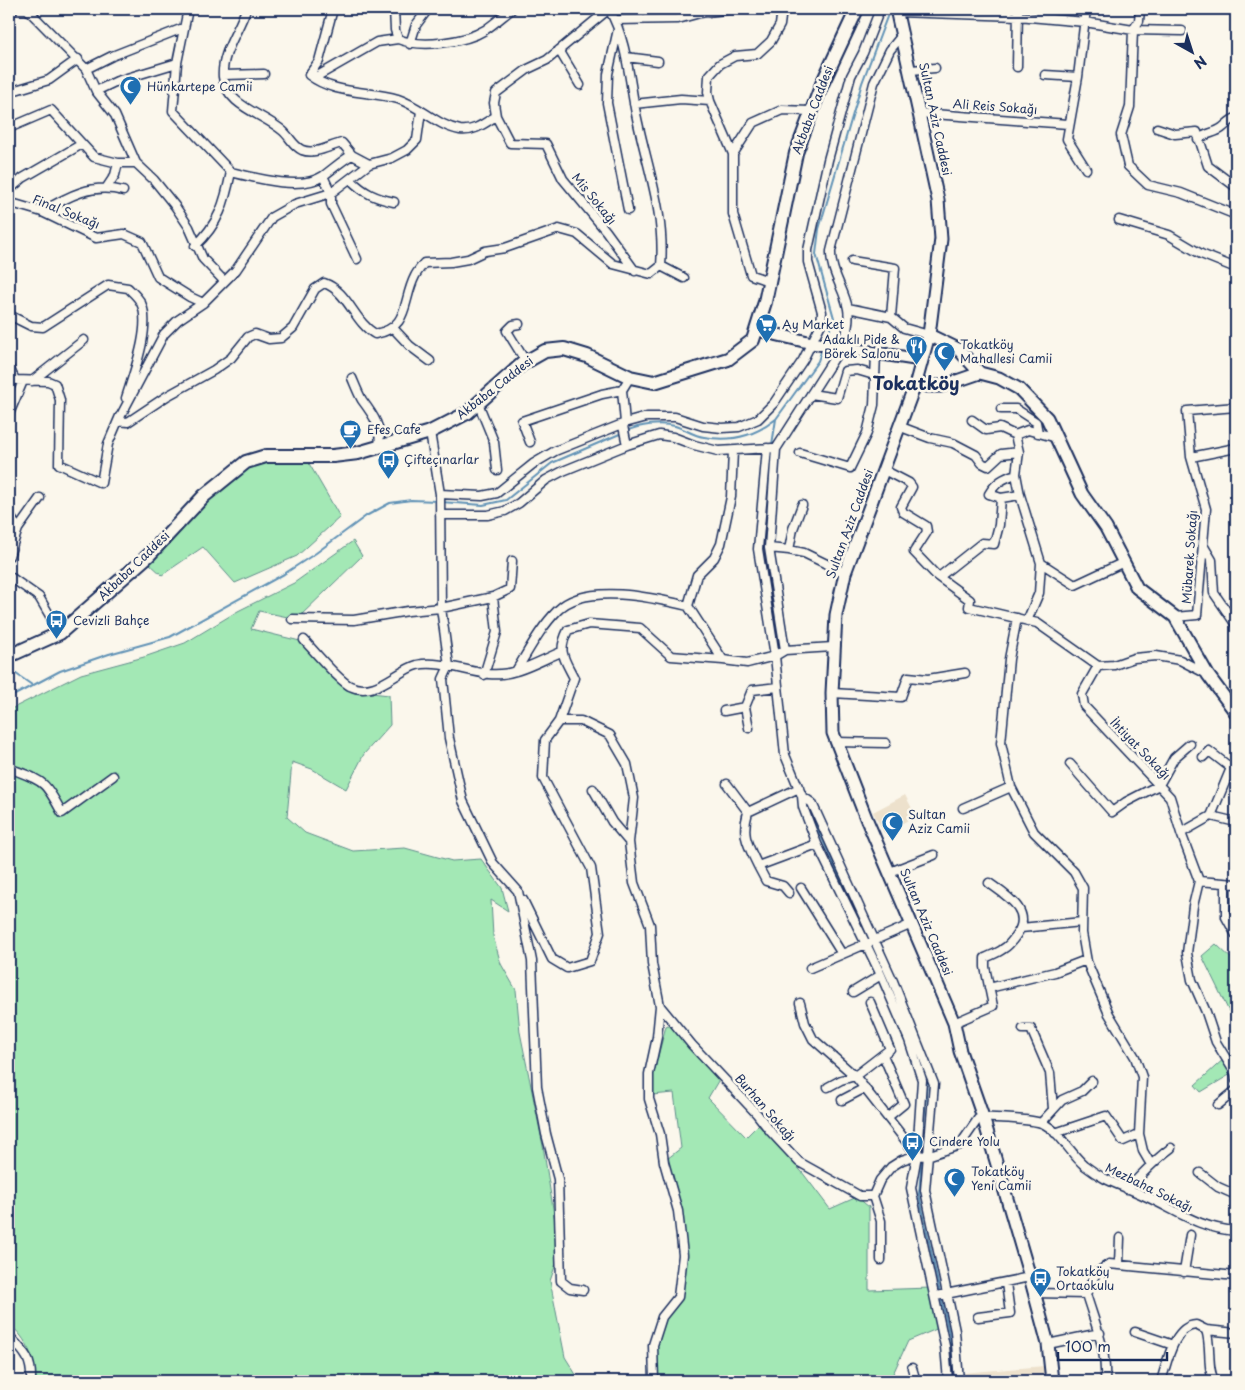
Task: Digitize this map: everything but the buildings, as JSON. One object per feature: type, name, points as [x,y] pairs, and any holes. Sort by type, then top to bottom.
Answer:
[{"type":"main road","name":"Akbaba Caddesi","points":[[11,652],[60,633],[149,555],[204,496],[233,470],[246,462],[266,456],[333,456],[379,448],[430,432],[457,419],[478,404],[526,362],[545,351],[564,349],[588,356],[630,377],[654,382],[710,366],[728,358],[752,340],[758,330],[796,153],[810,112],[857,9]]},
{"type":"street","points":[[18,9],[32,10],[86,69],[96,91],[115,115],[136,163],[154,180],[175,206],[189,227],[195,246],[203,259],[224,281]]},
{"type":"street","points":[[188,9],[177,63],[173,111],[231,172],[263,180],[300,182],[323,176],[336,164],[352,155]]},
{"type":"street","points":[[246,9],[241,25],[227,52],[223,75],[226,88],[238,101],[285,132],[301,149],[312,152],[342,143],[352,155],[369,164]]},
{"type":"street","points":[[312,77],[319,61],[333,9]]},
{"type":"street","points":[[394,9],[394,30],[398,39]]},
{"type":"street","points":[[410,44],[416,25],[428,9]]},
{"type":"street","points":[[312,77],[377,42],[398,39],[410,44],[426,45],[467,37],[483,31],[512,9]]},
{"type":"street","points":[[118,421],[128,422],[166,396],[214,370],[231,358],[248,337],[255,334],[269,339],[281,338],[293,328],[315,289],[324,283],[331,285],[345,299],[367,329],[375,334],[393,328],[404,313],[414,277],[424,263],[468,259],[485,251],[505,248],[559,229],[577,234],[612,264],[651,274],[661,266],[662,226],[634,104],[626,57],[617,23],[609,9],[547,60],[528,69],[496,93],[494,103],[496,116],[477,128],[462,130],[443,125],[398,100],[327,86],[312,77]]},
{"type":"street","points":[[617,23],[678,19],[700,11],[732,9]]},
{"type":"street","points":[[769,282],[751,275],[733,214],[733,154],[710,101],[708,92],[709,76],[720,64],[734,56],[757,54],[771,42],[780,25],[782,9]]},
{"type":"street","points":[[440,496],[482,496],[497,492],[547,455],[624,425],[658,416],[675,417],[703,426],[739,427],[751,423],[764,414],[774,403],[814,344],[822,324],[822,312],[808,262],[808,250],[828,160],[851,76],[863,53],[880,9]]},
{"type":"street","points":[[1086,9],[1078,77],[1068,124],[1068,144],[1086,169]]},
{"type":"street","points":[[1140,9],[1139,21],[1133,30],[1130,106],[1121,135],[1128,166],[1134,175],[1148,185],[1181,193],[1236,216]]},
{"type":"street","points":[[896,10],[1018,13],[1133,30],[1182,31]]},
{"type":"street","name":"Sultan Aziz Caddesi","points":[[896,10],[911,70],[939,206],[940,239],[929,336],[916,382],[901,427],[845,573],[836,615],[833,647],[833,734],[954,1023],[960,1051],[983,1117],[1030,1277],[1048,1344],[1052,1381]]},
{"type":"street","points":[[1017,67],[1018,13]]},
{"type":"street","points":[[617,23],[608,74],[606,103],[628,210]]},
{"type":"street","points":[[86,69],[112,56],[184,28]]},
{"type":"street","points":[[785,650],[769,548],[776,448],[811,394],[838,347],[849,323],[848,308],[831,256],[834,236],[874,83],[890,50],[903,34]]},
{"type":"street","points":[[559,50],[580,85]]},
{"type":"street","points":[[626,57],[658,61]]},
{"type":"street","points":[[9,92],[49,80],[78,59]]},
{"type":"street","points":[[96,91],[117,81],[177,63]]},
{"type":"street","points":[[911,70],[936,68]]},
{"type":"street","points":[[223,75],[264,74]]},
{"type":"street","points":[[1045,76],[1078,77]]},
{"type":"street","points":[[634,104],[681,99],[710,101]]},
{"type":"street","points":[[9,128],[51,110],[94,158],[118,163],[136,163]]},
{"type":"street","points":[[733,154],[754,124],[782,110],[810,112]]},
{"type":"street","points":[[9,367],[15,380],[48,381],[56,384],[60,400],[59,464],[101,483],[108,444],[118,421],[164,334],[178,320],[203,303],[236,270],[272,218],[294,204],[331,193],[351,180],[369,164],[392,158],[407,150],[417,140],[421,112]]},
{"type":"street","name":"Ali Reis Sokağı","points":[[920,113],[1068,124]]},
{"type":"street","name":"Mis Sokağı","points":[[496,116],[510,143],[546,144],[563,179],[635,271]]},
{"type":"street","points":[[1198,139],[1207,132],[1220,130],[1230,120],[1236,118]]},
{"type":"street","points":[[1157,128],[1175,134],[1197,132],[1208,166],[1236,187]]},
{"type":"street","points":[[9,190],[23,178],[82,144]]},
{"type":"street","points":[[107,187],[116,174],[118,163]]},
{"type":"street","points":[[195,246],[209,233],[225,202],[231,172]]},
{"type":"street","points":[[323,176],[331,193],[331,204],[357,259]]},
{"type":"street","points":[[351,180],[361,190],[374,198],[394,202]]},
{"type":"street","points":[[42,212],[65,198],[87,190],[107,187],[123,191]]},
{"type":"street","name":"Final Sokağı","points":[[9,206],[14,204],[42,212],[96,238],[107,238],[124,234],[142,242],[151,257],[158,276],[190,297],[203,303]]},
{"type":"street","points":[[1119,220],[1169,234],[1201,254],[1236,268]]},
{"type":"street","points":[[852,261],[895,268],[891,317]]},
{"type":"street","points":[[661,266],[684,278]]},
{"type":"street","points":[[9,315],[31,326],[43,327],[108,285],[128,288],[142,306],[143,330],[139,358],[118,421]]},
{"type":"street","points":[[848,308],[891,317],[904,328],[929,336],[958,349],[980,373],[998,378],[1019,389],[1047,418],[1058,438],[1082,494],[1106,528],[1122,563],[1137,588],[1175,616],[1208,675],[1236,713]]},
{"type":"street","points":[[519,324],[513,324],[507,331],[526,362]]},
{"type":"street","points":[[393,328],[410,346],[430,361]]},
{"type":"street","points":[[758,330],[814,344],[921,360]]},
{"type":"street","points":[[32,381],[84,340]]},
{"type":"street","points":[[800,453],[850,468],[867,433],[874,405],[876,353]]},
{"type":"street","points":[[811,394],[837,398],[845,371],[857,370],[874,375]]},
{"type":"street","points":[[916,382],[926,386],[942,386],[980,373]]},
{"type":"street","points":[[627,443],[622,390],[630,377]]},
{"type":"street","points":[[352,378],[361,399],[378,424],[381,434],[379,448]]},
{"type":"street","points":[[9,414],[23,381]]},
{"type":"street","points":[[530,442],[522,421],[602,394],[622,390]]},
{"type":"street","points":[[478,404],[494,442],[497,470]]},
{"type":"street","name":"Mübarek Sokağı","points":[[1175,616],[1196,615],[1206,509],[1191,457],[1187,411],[1236,407]]},
{"type":"street","points":[[1001,409],[1016,409],[1036,422],[1038,433]]},
{"type":"street","points":[[972,420],[986,430],[1000,428],[1015,435],[1028,430],[1058,438]]},
{"type":"street","points":[[901,427],[930,438],[953,443],[976,456],[988,466],[1002,454],[1019,452]]},
{"type":"street","points":[[430,432],[440,496],[441,608],[449,666],[443,679],[449,738],[463,801],[494,862],[518,891],[552,958],[567,968],[590,961],[600,933],[591,868],[543,778],[545,740],[559,721],[574,678],[561,652],[562,642],[568,630],[589,624],[640,628],[671,656],[747,663],[775,656],[785,650],[833,647]]},
{"type":"street","points":[[440,515],[488,515],[505,511],[519,503],[554,475],[627,443],[659,435],[673,437],[718,451],[776,448]]},
{"type":"street","points":[[1015,435],[1019,452],[1016,474],[1020,495],[1041,563],[1039,593],[1027,621]]},
{"type":"street","points":[[768,448],[758,550],[775,656],[785,755],[802,796],[817,844],[881,975],[908,1040],[922,1080],[917,1155],[911,1188],[946,1346],[948,1381]]},
{"type":"street","points":[[1191,457],[1236,448]]},
{"type":"street","points":[[688,606],[697,575],[714,558],[721,544],[731,497],[733,451]]},
{"type":"street","points":[[884,470],[912,486],[901,506],[903,512],[926,526],[927,532],[914,552],[939,577],[966,596],[970,600],[969,606],[1037,622],[1098,666],[1114,665],[1134,658],[1156,656],[1180,660],[1208,675]]},
{"type":"street","points":[[1016,474],[1006,477],[994,485],[989,494],[1001,498],[1020,495]]},
{"type":"street","points":[[9,556],[18,529],[40,498]]},
{"type":"street","points":[[939,577],[982,543],[994,544],[999,525],[1001,498]]},
{"type":"street","points":[[789,550],[793,529],[802,505]]},
{"type":"street","points":[[9,514],[18,529]]},
{"type":"street","points":[[1203,545],[1212,560],[1214,593],[1236,625]]},
{"type":"street","points":[[769,548],[804,553],[845,573]]},
{"type":"street","points":[[292,619],[354,620],[408,611],[441,608],[492,597],[510,589],[512,561]]},
{"type":"street","points":[[1041,563],[1075,585],[1122,563]]},
{"type":"street","points":[[9,576],[39,597],[60,633]]},
{"type":"street","points":[[516,671],[540,632],[558,609],[576,598],[626,594],[648,596],[688,606],[723,660]]},
{"type":"street","points":[[484,674],[497,632],[492,597]]},
{"type":"street","points":[[1016,618],[1008,659],[1001,743],[1010,787],[1034,832],[1074,872],[1083,888],[1082,922],[1086,960],[1109,1014],[1135,1056],[1142,1077],[1139,1134],[1143,1151],[1150,1163]]},
{"type":"street","points":[[304,640],[350,686],[364,689],[383,683],[418,665],[449,666],[484,674],[503,674],[516,671],[561,652]]},
{"type":"street","name":"İhtiyat Sokağı","points":[[1098,666],[1082,694],[1084,706],[1170,797],[1199,881]]},
{"type":"street","points":[[832,693],[901,697],[908,677],[928,679],[965,674]]},
{"type":"street","points":[[749,728],[745,707],[752,690],[778,687]]},
{"type":"street","points":[[724,712],[745,707]]},
{"type":"street","points":[[559,721],[581,721],[610,735],[628,764],[634,798],[629,842],[634,883],[650,925],[652,964],[660,1006],[657,1038],[649,1074],[648,1099],[660,1134],[664,1162],[678,1211],[683,1255],[678,1297],[662,1317],[654,1344],[654,1381]]},
{"type":"street","points":[[836,742],[886,743]]},
{"type":"street","points":[[1070,764],[1112,812],[1126,802],[1159,785],[1174,758],[1190,744]]},
{"type":"street","points":[[1181,833],[1211,816],[1231,768],[1209,751],[1203,757]]},
{"type":"street","points":[[9,768],[42,781],[51,791],[62,813],[114,776]]},
{"type":"street","points":[[727,784],[748,812]]},
{"type":"street","points":[[963,808],[1010,787]]},
{"type":"street","points":[[789,893],[783,886],[766,881],[745,838],[744,827],[748,812],[799,788]]},
{"type":"street","points":[[594,789],[612,822],[629,842]]},
{"type":"street","points":[[802,796],[812,803],[893,981],[934,1084],[927,1156],[926,1190],[955,1330],[959,1381]]},
{"type":"street","points":[[1211,816],[1236,822]]},
{"type":"street","points":[[758,866],[817,844]]},
{"type":"street","points":[[890,872],[934,855]]},
{"type":"street","points":[[1236,884],[1199,881],[1193,906],[1187,953],[1192,980],[1206,1012],[1216,1042],[1236,1080]]},
{"type":"street","points":[[954,1023],[993,1006],[986,958],[1003,949],[1021,928],[1021,911],[1008,896],[990,883]]},
{"type":"street","points":[[1226,884],[1226,917],[1236,935]]},
{"type":"street","points":[[801,888],[842,954]]},
{"type":"street","points":[[518,891],[532,961],[538,1087],[546,1134],[558,1179],[561,1281],[570,1288],[583,1290]]},
{"type":"street","points":[[1021,928],[1082,922]]},
{"type":"street","points":[[810,968],[912,924]]},
{"type":"street","points":[[989,988],[1056,972],[1086,960]]},
{"type":"street","points":[[853,992],[881,975]]},
{"type":"street","points":[[800,1002],[805,1023],[813,1040],[855,1076],[917,1155]]},
{"type":"street","points":[[828,1087],[841,1080],[855,1076],[890,1050],[870,1002]]},
{"type":"street","name":"Burhan Sokağı","points":[[660,1006],[692,1045],[799,1162],[860,1196],[873,1196]]},
{"type":"street","points":[[1023,1030],[1031,1028],[1050,1072],[1052,1109]]},
{"type":"street","points":[[883,1054],[904,1104],[888,1118]]},
{"type":"street","points":[[1041,1123],[1062,1100],[1082,1091],[1092,1081]]},
{"type":"street","points":[[842,1100],[865,1088]]},
{"type":"street","points":[[1218,1105],[1236,1090]]},
{"type":"street","points":[[1055,1133],[1106,1116],[1123,1141],[1139,1134]]},
{"type":"street","points":[[881,1260],[881,1221],[873,1196],[880,1180],[891,1167],[917,1155],[927,1156],[960,1145],[978,1118],[983,1117]]},
{"type":"street","name":"Mezbaha Sokağı","points":[[983,1117],[1041,1123],[1055,1133],[1081,1162],[1101,1178],[1126,1190],[1143,1195],[1188,1220],[1215,1229],[1236,1231]]},
{"type":"street","points":[[1126,1190],[1141,1177],[1150,1163],[1171,1148]]},
{"type":"street","points":[[1200,1173],[1218,1188],[1236,1195]]},
{"type":"street","points":[[1184,1272],[1190,1235]]},
{"type":"street","points":[[1119,1264],[1120,1238]]},
{"type":"street","points":[[1105,1381],[1105,1359],[1100,1333],[1086,1294],[1096,1274],[1110,1264],[1119,1264],[1236,1276]]},
{"type":"street","points":[[936,1296],[1030,1277]]},
{"type":"street","points":[[978,1317],[1010,1313],[1006,1283]]},
{"type":"street","points":[[1034,1293],[1086,1294]]},
{"type":"street","points":[[1161,1381],[1173,1345],[1185,1328],[1196,1324],[1206,1330],[1236,1333]]},
{"type":"street","points":[[1206,1330],[1211,1347],[1210,1374],[1215,1381]]},
{"type":"street","points":[[1136,1332],[1173,1345]]},
{"type":"street","points":[[1048,1344],[1100,1333]]},
{"type":"street","points":[[9,1336],[28,1357],[31,1368],[31,1381]]},
{"type":"street","points":[[912,1368],[916,1381]]},
{"type":"shaded area","points":[[905,795],[916,816],[884,833],[873,812]]},
{"type":"shaded area","points":[[1044,1366],[1046,1381],[962,1381],[962,1373]]},
{"type":"green space","points":[[263,460],[307,460],[340,517],[297,556],[235,583],[203,547],[162,575],[150,564],[195,512],[239,470]]},
{"type":"green space","points":[[353,541],[362,556],[297,619],[259,611],[251,629],[300,641],[346,690],[389,695],[390,725],[364,754],[346,789],[312,769],[292,762],[287,817],[305,833],[353,851],[405,848],[452,861],[481,859],[502,888],[508,911],[491,900],[493,936],[501,964],[516,990],[520,1032],[543,1146],[560,1252],[550,1281],[565,1357],[580,1381],[35,1381],[29,1350],[21,1336],[9,1324],[9,710],[81,674],[144,657],[185,643],[238,611],[294,583]]},
{"type":"green space","points":[[1216,944],[1236,963],[1236,1026],[1202,956]]},
{"type":"green space","points":[[673,1023],[721,1076],[708,1098],[746,1137],[758,1125],[802,1172],[830,1209],[857,1197],[869,1207],[869,1290],[931,1288],[939,1328],[908,1341],[892,1376],[893,1381],[656,1381],[653,1338],[682,1278],[680,1224],[667,1159],[681,1148],[674,1093],[652,1095],[652,1079],[666,1026]]},
{"type":"green space","points":[[1236,1048],[1236,1071],[1201,1092],[1195,1085]]},
{"type":"waterway","points":[[826,340],[834,318],[816,254],[819,229],[862,83],[890,9]]},
{"type":"waterway","points":[[772,445],[776,419],[818,361],[822,349]]},
{"type":"waterway","points":[[626,431],[637,427],[663,424],[675,426],[700,436],[723,439],[742,436],[760,430],[776,419]]},
{"type":"waterway","points":[[441,502],[483,505],[506,500],[552,463],[622,433]]},
{"type":"waterway","points":[[769,469],[772,449]]},
{"type":"waterway","points":[[9,698],[60,671],[109,654],[170,637],[284,574],[366,516],[390,503],[411,500],[437,501]]},
{"type":"waterway","points":[[9,669],[32,685]]},
{"type":"waterway","points":[[806,803],[868,940]]},
{"type":"waterway","points":[[922,1153],[927,1082],[924,1073]]},
{"type":"waterway","points":[[922,1157],[919,1194],[940,1293]]},
{"type":"waterway","points":[[941,1297],[950,1338],[954,1381]]},
{"type":"place","name":"Hünkartepe Camii","points":[[131,106]]},
{"type":"place","name":"Ay Market","points":[[766,344]]},
{"type":"place","name":"Adaklı Pide & Börek Salonu","points":[[916,366]]},
{"type":"place","name":"Tokatköy Mahallesi Camii","points":[[944,371]]},
{"type":"place","name":"Efes Cafe","points":[[351,449]]},
{"type":"place","name":"Çifteçınarlar","points":[[388,479]]},
{"type":"place","name":"Cevizli Bahçe","points":[[57,640]]},
{"type":"place","name":"Sultan Aziz Camii","points":[[892,841]]},
{"type":"place","name":"Cindere Yolu","points":[[913,1161]]},
{"type":"place","name":"Tokatköy Yeni Camii","points":[[955,1198]]},
{"type":"place","name":"Tokatköy Ortaokulu","points":[[1040,1298]]},
{"type":"district","name":"Tokatköy","points":[[916,384]]}]
